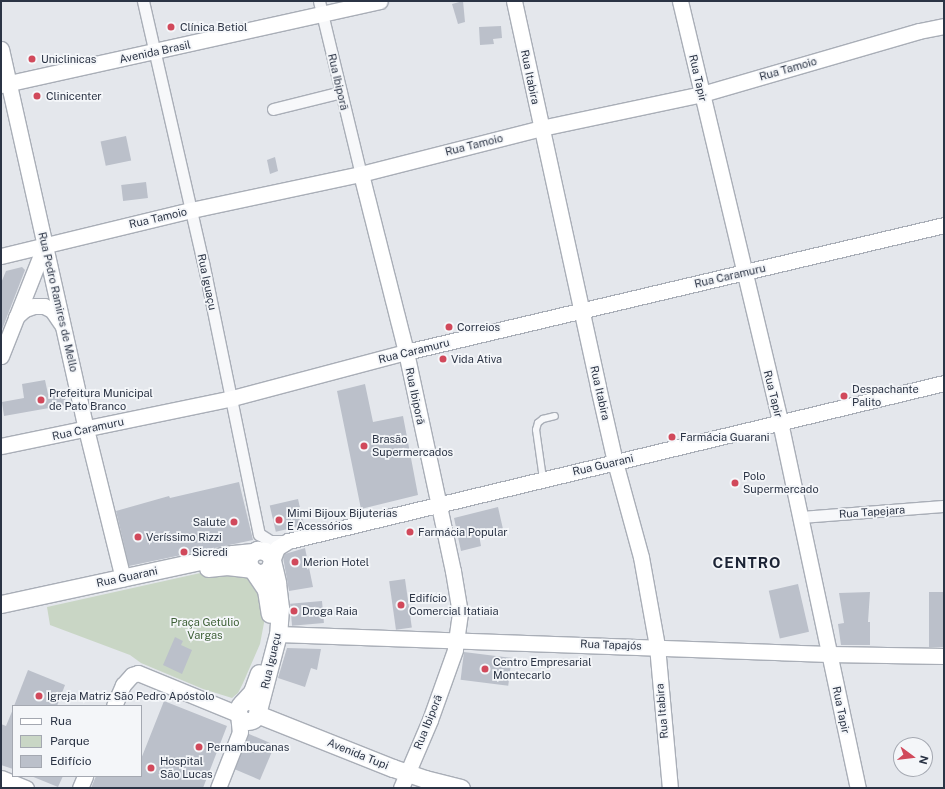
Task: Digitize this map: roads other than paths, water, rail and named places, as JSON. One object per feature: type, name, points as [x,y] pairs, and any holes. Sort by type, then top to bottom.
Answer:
[{"type":"main road","points":[[261,550],[265,551],[271,556],[272,560],[270,568],[266,572],[258,574],[253,571],[248,562],[253,552],[261,550]]},
{"type":"main road","name":"Rua Guarani","points":[[1,604],[233,554],[253,552]]},
{"type":"main road","name":"Rua Iguaçu","points":[[247,713],[278,634],[280,608],[278,584],[272,560]]},
{"type":"main road","name":"Rua Guarani","points":[[1,612],[210,568],[232,566],[253,571]]},
{"type":"main road","name":"Rua Iguaçu","points":[[247,713],[249,696],[255,686],[266,648],[271,623],[266,590],[253,571]]},
{"type":"main road","name":"Avenida Tupi","points":[[247,713],[407,783],[461,788]]},
{"type":"street","name":"Rua Iguaçu","points":[[143,1],[232,398],[259,534]]},
{"type":"street","name":"Avenida Brasil","points":[[5,84],[155,52],[321,7],[380,1]]},
{"type":"street","name":"Rua Itabira","points":[[514,1],[581,312],[616,462],[641,557],[657,646],[670,788]]},
{"type":"street","name":"Rua Tapir","points":[[680,1],[746,272],[780,422],[858,788]]},
{"type":"street","name":"Rua Ibiporã","points":[[321,7],[406,352],[453,571],[460,613],[457,641],[407,783]]},
{"type":"street","name":"Rua Tamoio","points":[[1,257],[191,210],[361,174],[541,128],[702,94],[919,31],[944,26]]},
{"type":"street","name":"Rua Pedro Ramires de Mello","points":[[1,49],[5,84],[45,245],[66,333],[86,429],[123,578]]},
{"type":"street","points":[[273,109],[341,92]]},
{"type":"street","name":"Rua Caramuru","points":[[1,446],[232,398],[406,352],[581,312],[944,225]]},
{"type":"street","points":[[1,356],[45,245]]},
{"type":"street","points":[[1,257],[16,256],[27,264],[29,275],[23,298]]},
{"type":"street","points":[[16,317],[25,309],[34,306],[44,306],[52,310],[66,333]]},
{"type":"street","name":"Rua Guarani","points":[[288,541],[944,383]]},
{"type":"street","name":"Rua Tapejara","points":[[800,517],[944,506]]},
{"type":"street","points":[[253,552],[258,546],[259,534],[270,541],[288,541]]},
{"type":"street","points":[[272,560],[277,548],[288,541]]},
{"type":"street","name":"Rua Tapajós","points":[[278,634],[457,641],[657,646],[829,654],[944,656]]},
{"type":"street","points":[[114,705],[123,685],[132,675],[138,673],[247,713]]},
{"type":"street","name":"Rua Iguaçu","points":[[218,788],[247,713]]},
{"type":"street","points":[[80,788],[85,777]]},
{"type":"street","points":[[1,778],[26,788]]},
{"type":"lane","points":[[543,480],[536,430],[538,423],[543,418],[555,416]]},
{"type":"place","name":"Clínica Betiol","points":[[171,27]]},
{"type":"place","name":"Uniclinicas","points":[[32,59]]},
{"type":"place","name":"Clinicenter","points":[[37,96]]},
{"type":"place","name":"Correios","points":[[449,327]]},
{"type":"place","name":"Vida Ativa","points":[[443,359]]},
{"type":"place","name":"Despachante Palito","points":[[844,396]]},
{"type":"place","name":"Prefeitura Municipal de Pato Branco","points":[[41,400]]},
{"type":"place","name":"Farmácia Guarani","points":[[672,437]]},
{"type":"place","name":"Brasão Supermercados","points":[[364,446]]},
{"type":"place","name":"Polo Supermercado","points":[[735,483]]},
{"type":"place","name":"Mimi Bijoux Bijuterias E Acessórios","points":[[279,520]]},
{"type":"place","name":"Salute","points":[[234,522]]},
{"type":"place","name":"Farmácia Popular","points":[[410,532]]},
{"type":"place","name":"Veríssimo Rizzi","points":[[138,537]]},
{"type":"place","name":"Sicredi","points":[[184,552]]},
{"type":"place","name":"Merion Hotel","points":[[295,562]]},
{"type":"place","name":"Edifício Comercial Itatiaia","points":[[401,605]]},
{"type":"place","name":"Droga Raia","points":[[294,611]]},
{"type":"place","name":"Centro Empresarial Montecarlo","points":[[485,669]]},
{"type":"place","name":"Igreja Matriz São Pedro Apóstolo","points":[[39,696]]},
{"type":"place","name":"Pernambucanas","points":[[199,747]]},
{"type":"place","name":"Hospital São Lucas","points":[[151,768]]},
{"type":"district","name":"CENTRO","points":[[747,563]]},
{"type":"park label","name":"Praça Getúlio Vargas","points":[[205,629]]}]
